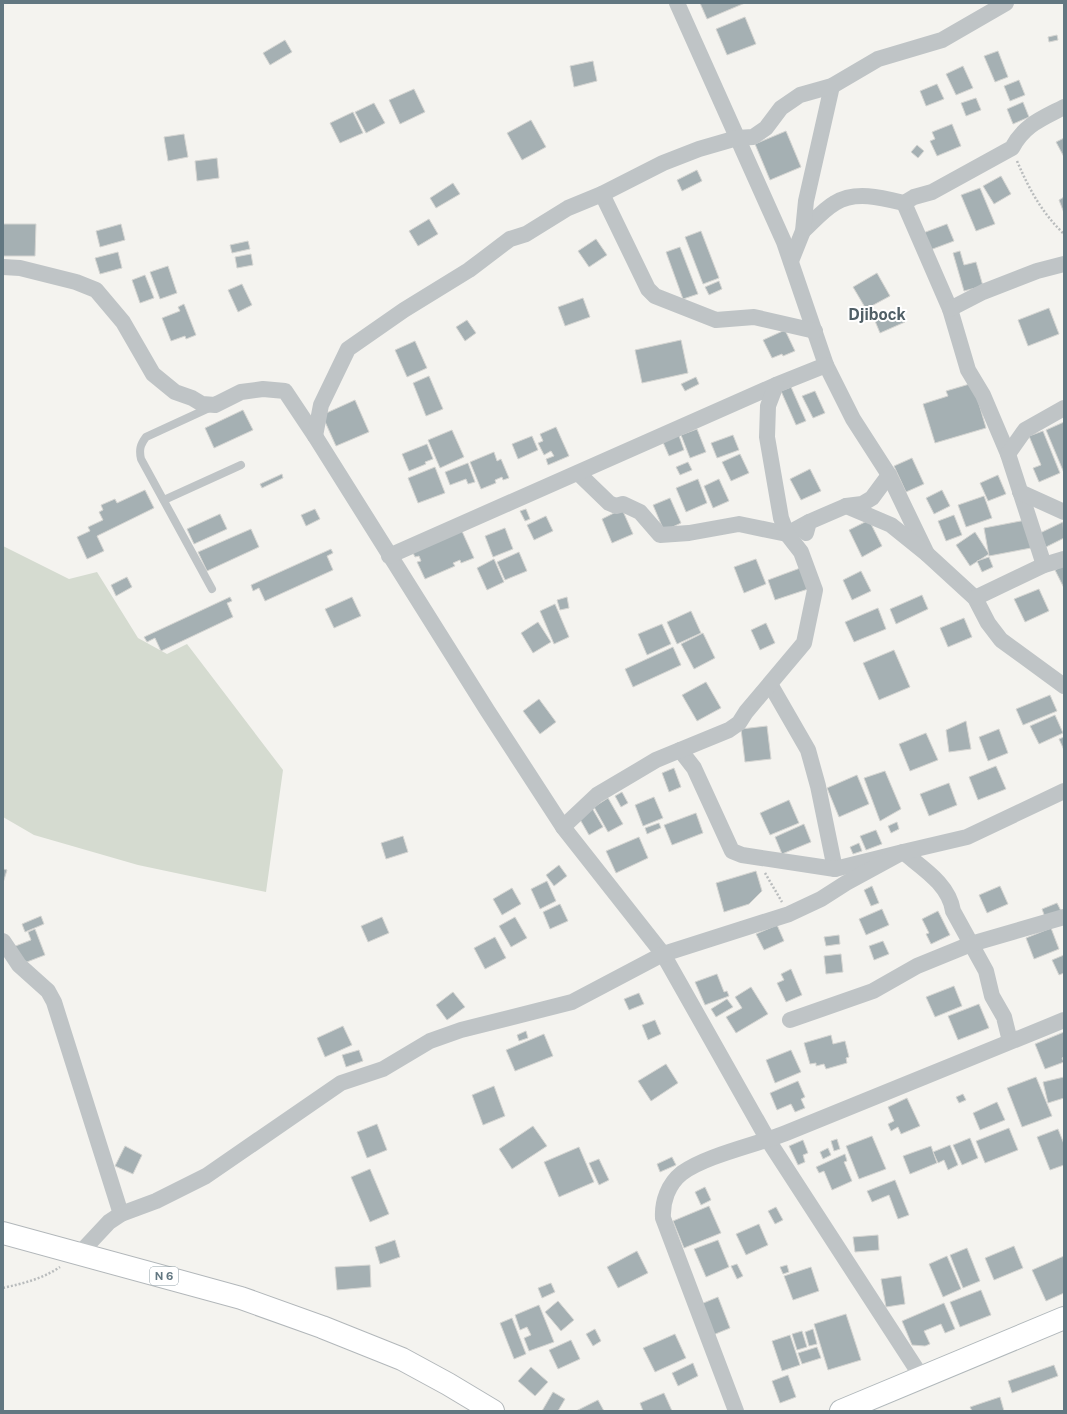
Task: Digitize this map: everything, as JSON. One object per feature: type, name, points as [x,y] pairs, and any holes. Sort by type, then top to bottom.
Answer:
[{"type":"main road","name":"N 6","points":[[3,1233],[241,1298],[322,1327],[402,1359],[493,1411]]},
{"type":"main road","points":[[840,1411],[921,1376],[1064,1318]]},
{"type":"street","points":[[677,3],[791,261],[826,365],[853,419],[889,475],[927,554]]},
{"type":"street","points":[[315,436],[321,405],[348,350],[404,310],[469,270],[510,239],[526,234],[568,208],[602,194],[663,163],[699,149],[737,138],[753,137],[766,128],[781,108],[800,95],[832,86],[878,59],[942,40],[1006,3]]},
{"type":"street","points":[[791,261],[803,232],[806,201],[832,86]]},
{"type":"street","points":[[803,232],[836,202],[850,197],[882,197],[904,203],[914,197],[932,192],[1012,148],[1019,135],[1028,126],[1064,107]]},
{"type":"street","points":[[602,194],[648,289],[655,296],[716,320],[754,317],[815,330]]},
{"type":"street","points":[[904,203],[950,310],[968,370],[982,395],[1008,454],[1044,565]]},
{"type":"street","points":[[950,310],[983,292],[1037,271],[1064,264]]},
{"type":"street","points":[[3,267],[20,268],[76,282],[96,290],[123,322],[152,374],[175,392],[192,398],[202,404],[216,405],[241,392],[263,389],[285,391],[563,828],[663,954],[768,1140],[921,1376]]},
{"type":"street","points":[[389,556],[776,385],[826,365]]},
{"type":"street","points":[[563,828],[597,795],[656,760],[729,730],[739,723],[804,643],[816,590],[801,552],[787,534],[781,518],[767,438],[768,406],[776,385]]},
{"type":"street","points":[[1008,454],[1025,430],[1064,408]]},
{"type":"street","points":[[578,473],[609,503],[616,506],[623,504],[640,512],[660,535],[689,533],[739,524],[787,534],[809,522],[846,506],[862,504],[872,498],[889,475]]},
{"type":"street","points":[[1020,492],[1064,512]]},
{"type":"street","points":[[846,506],[891,525],[927,554],[975,598],[988,623],[1002,640],[1064,686]]},
{"type":"street","points":[[801,552],[809,522]]},
{"type":"street","points":[[975,598],[1044,565],[1064,559]]},
{"type":"street","points":[[770,684],[808,750],[818,786],[834,869]]},
{"type":"street","points":[[680,750],[694,768],[732,851],[758,857],[834,869],[967,837],[1064,791]]},
{"type":"street","points":[[80,1253],[109,1222],[121,1214],[156,1201],[206,1176],[341,1083],[383,1069],[430,1041],[461,1030],[572,1002],[663,954],[789,914],[821,899],[846,883],[903,852]]},
{"type":"street","points":[[903,852],[939,882],[952,902],[953,911],[986,971],[992,996],[1004,1017],[1010,1041]]},
{"type":"street","points":[[790,1020],[873,990],[917,966],[971,944],[1064,917]]},
{"type":"street","points":[[3,941],[19,965],[48,991],[54,1002],[121,1214]]},
{"type":"street","points":[[736,1411],[663,1218],[662,1209],[665,1195],[680,1175],[694,1165],[768,1140],[1064,1020]]},
{"type":"lane","points":[[212,589],[142,459],[140,450],[141,443],[146,437],[216,405]]},
{"type":"lane","points":[[164,500],[241,465]]},
{"type":"path","points":[[1012,148],[1029,189],[1040,206],[1064,234]]},
{"type":"path","points":[[758,857],[762,869],[789,914]]},
{"type":"path","points":[[3,1288],[27,1283],[46,1276],[80,1253]]},
{"type":"shaded area","points":[[3,546],[69,579],[97,572],[138,638],[167,654],[187,644],[283,770],[266,892],[138,865],[34,835],[3,817]]},
{"type":"building","points":[[700,3],[745,3],[707,19]]},
{"type":"building","points":[[745,17],[756,44],[727,55],[716,29]]},
{"type":"building","points":[[1057,35],[1058,40],[1049,42],[1048,37]]},
{"type":"building","points":[[285,40],[292,52],[270,65],[263,53]]},
{"type":"building","points":[[998,51],[1008,77],[995,82],[984,56]]},
{"type":"building","points":[[593,61],[597,81],[574,87],[570,66]]},
{"type":"building","points":[[963,66],[973,88],[956,95],[946,74]]},
{"type":"building","points":[[1019,80],[1025,95],[1010,101],[1004,86]]},
{"type":"building","points":[[937,84],[944,99],[926,106],[920,91]]},
{"type":"building","points":[[414,89],[425,112],[400,124],[389,100]]},
{"type":"building","points":[[976,98],[981,110],[966,116],[961,103]]},
{"type":"building","points":[[1023,102],[1029,117],[1013,124],[1007,109]]},
{"type":"building","points":[[374,103],[385,123],[366,133],[355,112]]},
{"type":"building","points":[[353,112],[363,133],[340,143],[330,123]]},
{"type":"building","points":[[531,120],[546,147],[522,160],[507,133]]},
{"type":"building","points":[[952,124],[961,146],[937,156],[930,141],[935,139],[932,132]]},
{"type":"building","points":[[786,131],[801,167],[770,180],[755,144]]},
{"type":"building","points":[[184,134],[188,157],[168,161],[164,137]]},
{"type":"building","points":[[1064,138],[1064,157],[1056,142]]},
{"type":"building","points":[[917,145],[924,151],[918,158],[911,152]]},
{"type":"building","points":[[217,158],[219,178],[197,181],[195,161]]},
{"type":"building","points":[[697,170],[702,181],[682,191],[677,180]]},
{"type":"building","points":[[1001,176],[1011,194],[994,204],[983,186]]},
{"type":"building","points":[[453,183],[460,194],[436,208],[430,198]]},
{"type":"building","points":[[980,188],[995,224],[976,231],[961,195]]},
{"type":"building","points":[[1064,197],[1064,213],[1059,200]]},
{"type":"building","points":[[429,219],[438,234],[418,246],[409,231]]},
{"type":"building","points":[[3,224],[36,224],[35,256],[3,256]]},
{"type":"building","points":[[121,224],[125,240],[100,247],[96,231]]},
{"type":"building","points":[[947,224],[954,241],[930,250],[923,233]]},
{"type":"building","points":[[701,231],[719,278],[703,284],[685,237]]},
{"type":"building","points":[[596,239],[607,255],[589,267],[578,251]]},
{"type":"building","points":[[248,241],[250,249],[232,253],[230,245]]},
{"type":"building","points":[[680,247],[698,294],[683,299],[666,252]]},
{"type":"building","points":[[960,251],[964,265],[976,262],[983,286],[964,291],[953,253]]},
{"type":"building","points":[[118,252],[122,268],[100,274],[95,258]]},
{"type":"building","points":[[251,254],[253,265],[237,268],[235,257]]},
{"type":"building","points":[[168,266],[177,293],[160,299],[150,272]]},
{"type":"building","points":[[877,273],[890,296],[866,309],[853,287]]},
{"type":"building","points":[[145,275],[154,298],[140,303],[132,280]]},
{"type":"building","points":[[719,281],[722,289],[709,295],[705,287]]},
{"type":"building","points":[[242,284],[252,305],[238,312],[228,290]]},
{"type":"building","points":[[583,298],[590,317],[565,326],[558,307]]},
{"type":"building","points":[[184,304],[196,335],[186,339],[185,336],[171,341],[162,318],[180,311],[178,307]]},
{"type":"building","points":[[1049,308],[1059,334],[1028,346],[1018,320]]},
{"type":"building","points":[[900,310],[905,322],[880,333],[875,321]]},
{"type":"building","points":[[467,320],[476,333],[465,341],[456,327]]},
{"type":"building","points":[[785,330],[795,351],[783,356],[782,354],[772,358],[763,340]]},
{"type":"building","points":[[681,340],[688,373],[642,383],[635,350]]},
{"type":"building","points":[[415,341],[427,368],[407,377],[395,350]]},
{"type":"building","points":[[429,376],[443,409],[426,416],[413,383]]},
{"type":"building","points":[[696,377],[699,384],[685,391],[681,384]]},
{"type":"building","points":[[973,383],[986,428],[935,443],[923,404],[948,396],[946,391]]},
{"type":"building","points":[[791,387],[806,421],[796,425],[781,391]]},
{"type":"building","points":[[815,391],[825,413],[813,418],[802,396]]},
{"type":"building","points":[[355,400],[369,432],[336,446],[322,415]]},
{"type":"building","points":[[243,410],[253,430],[214,448],[205,428]]},
{"type":"building","points":[[1064,422],[1064,473],[1046,430]]},
{"type":"building","points":[[556,427],[569,456],[548,465],[546,459],[554,456],[551,451],[544,455],[538,443],[543,441],[540,434]]},
{"type":"building","points":[[697,429],[706,452],[690,458],[681,435]]},
{"type":"building","points":[[452,430],[464,457],[440,468],[428,440]]},
{"type":"building","points":[[1043,431],[1060,473],[1039,482],[1033,468],[1041,465],[1029,436]]},
{"type":"building","points":[[678,433],[684,450],[669,456],[662,440]]},
{"type":"building","points":[[733,435],[739,450],[717,458],[711,443]]},
{"type":"building","points":[[532,436],[538,450],[518,459],[512,444]]},
{"type":"building","points":[[427,444],[433,459],[425,462],[426,464],[409,471],[402,454]]},
{"type":"building","points":[[494,452],[497,461],[501,459],[509,478],[503,480],[502,477],[495,480],[496,483],[481,489],[470,462]]},
{"type":"building","points":[[740,454],[749,473],[731,481],[722,462]]},
{"type":"building","points":[[912,458],[924,484],[906,492],[894,466]]},
{"type":"building","points":[[688,462],[692,470],[680,475],[676,467]]},
{"type":"building","points":[[468,463],[475,482],[468,484],[466,479],[450,485],[445,472]]},
{"type":"building","points":[[435,467],[445,493],[418,503],[408,478]]},
{"type":"building","points":[[810,469],[821,491],[801,500],[790,479]]},
{"type":"building","points":[[282,474],[283,478],[262,488],[260,484]]},
{"type":"building","points":[[998,475],[1006,494],[988,501],[980,483]]},
{"type":"building","points":[[698,479],[707,503],[686,512],[676,488]]},
{"type":"building","points":[[719,479],[729,501],[713,508],[704,486]]},
{"type":"building","points":[[145,490],[154,508],[97,536],[104,551],[87,559],[77,537],[90,531],[88,527],[103,520],[99,512],[103,510],[101,505],[115,499],[117,503]]},
{"type":"building","points":[[942,490],[950,506],[934,514],[926,498]]},
{"type":"building","points":[[984,496],[992,518],[966,527],[958,505]]},
{"type":"building","points":[[670,498],[681,523],[664,531],[653,505]]},
{"type":"building","points":[[315,509],[320,519],[306,526],[301,515]]},
{"type":"building","points":[[526,509],[530,519],[525,521],[520,511]]},
{"type":"building","points":[[622,509],[633,534],[612,543],[602,519]]},
{"type":"building","points":[[220,514],[227,529],[194,544],[187,529]]},
{"type":"building","points":[[954,515],[962,535],[946,541],[938,521]]},
{"type":"building","points":[[546,516],[553,531],[534,540],[527,525]]},
{"type":"building","points":[[869,520],[882,546],[862,557],[849,530]]},
{"type":"building","points":[[1026,520],[1031,548],[989,556],[984,528]]},
{"type":"building","points":[[1063,522],[1064,538],[1046,547],[1040,533]]},
{"type":"building","points":[[505,528],[513,549],[493,557],[485,536]]},
{"type":"building","points":[[251,529],[259,547],[207,571],[198,552]]},
{"type":"building","points":[[461,529],[474,558],[461,563],[460,560],[453,563],[455,566],[425,579],[417,562],[421,561],[419,556],[415,557],[412,551]]},
{"type":"building","points":[[975,532],[989,554],[970,566],[956,545]]},
{"type":"building","points":[[331,549],[333,553],[327,556],[333,570],[265,601],[259,588],[253,591],[251,585]]},
{"type":"building","points":[[519,552],[527,571],[505,580],[497,562]]},
{"type":"building","points":[[989,557],[993,567],[982,572],[977,561]]},
{"type":"building","points":[[494,559],[504,582],[487,590],[477,568]]},
{"type":"building","points":[[756,559],[766,584],[744,593],[734,567]]},
{"type":"building","points":[[1064,565],[1064,588],[1055,570]]},
{"type":"building","points":[[803,567],[811,588],[775,600],[768,580]]},
{"type":"building","points":[[861,571],[871,591],[852,600],[843,580]]},
{"type":"building","points":[[127,577],[132,587],[116,596],[111,585]]},
{"type":"building","points":[[1039,589],[1049,611],[1025,622],[1014,599]]},
{"type":"building","points":[[922,595],[928,609],[896,624],[890,609]]},
{"type":"building","points":[[230,597],[232,601],[227,603],[233,617],[161,651],[155,638],[147,642],[144,637]]},
{"type":"building","points":[[352,597],[361,616],[334,628],[325,609]]},
{"type":"building","points":[[567,597],[569,608],[560,610],[557,600]]},
{"type":"building","points":[[555,604],[569,637],[554,644],[540,611]]},
{"type":"building","points":[[878,608],[886,629],[854,642],[845,622]]},
{"type":"building","points":[[691,611],[701,633],[677,644],[667,622]]},
{"type":"building","points":[[964,618],[972,637],[948,647],[940,628]]},
{"type":"building","points":[[538,622],[551,642],[533,653],[521,633]]},
{"type":"building","points":[[766,623],[775,643],[760,650],[751,630]]},
{"type":"building","points":[[662,624],[671,644],[647,655],[638,634]]},
{"type":"building","points":[[703,633],[715,658],[694,669],[681,644]]},
{"type":"building","points":[[673,647],[681,665],[633,687],[625,669]]},
{"type":"building","points":[[894,650],[910,687],[879,700],[863,663]]},
{"type":"building","points":[[706,682],[721,708],[697,721],[682,695]]},
{"type":"building","points":[[1050,695],[1057,711],[1023,725],[1016,709]]},
{"type":"building","points":[[539,699],[556,722],[540,734],[523,711]]},
{"type":"building","points":[[1055,715],[1063,733],[1039,744],[1030,726]]},
{"type":"building","points":[[966,721],[971,749],[949,752],[946,730]]},
{"type":"building","points":[[767,726],[771,759],[745,762],[741,729]]},
{"type":"building","points":[[999,729],[1008,753],[988,761],[979,737]]},
{"type":"building","points":[[926,733],[938,760],[910,771],[899,744]]},
{"type":"building","points":[[1064,737],[1064,750],[1059,739]]},
{"type":"building","points":[[996,766],[1006,789],[978,800],[969,777]]},
{"type":"building","points":[[674,768],[681,787],[669,792],[662,773]]},
{"type":"building","points":[[885,771],[901,809],[880,821],[864,778]]},
{"type":"building","points":[[857,775],[869,804],[839,817],[827,788]]},
{"type":"building","points":[[949,783],[957,805],[929,816],[920,794]]},
{"type":"building","points":[[622,792],[628,803],[621,807],[615,796]]},
{"type":"building","points":[[654,797],[663,818],[643,826],[635,805]]},
{"type":"building","points":[[608,798],[623,824],[608,832],[594,807]]},
{"type":"building","points":[[789,800],[799,823],[770,835],[760,813]]},
{"type":"building","points":[[592,808],[603,827],[589,835],[578,816]]},
{"type":"building","points":[[696,813],[703,833],[672,845],[664,825]]},
{"type":"building","points":[[897,822],[899,829],[891,833],[888,826]]},
{"type":"building","points":[[659,823],[661,828],[647,834],[645,828]]},
{"type":"building","points":[[804,824],[811,842],[782,854],[775,837]]},
{"type":"building","points":[[876,830],[882,844],[866,850],[860,836]]},
{"type":"building","points":[[403,836],[408,852],[386,859],[381,843]]},
{"type":"building","points":[[639,837],[648,858],[616,873],[606,851]]},
{"type":"building","points":[[859,843],[862,851],[853,854],[850,847]]},
{"type":"building","points":[[559,865],[567,876],[554,886],[546,875]]},
{"type":"building","points":[[3,869],[7,870],[3,883]]},
{"type":"building","points":[[756,871],[762,891],[749,904],[724,912],[716,883]]},
{"type":"building","points":[[547,881],[556,901],[540,909],[531,889]]},
{"type":"building","points":[[872,886],[879,903],[871,906],[864,890]]},
{"type":"building","points":[[1000,886],[1008,904],[987,913],[979,895]]},
{"type":"building","points":[[512,888],[521,904],[502,915],[493,899]]},
{"type":"building","points":[[1057,903],[1062,913],[1046,920],[1042,909]]},
{"type":"building","points":[[560,904],[568,921],[550,929],[543,912]]},
{"type":"building","points":[[882,909],[889,925],[866,935],[859,919]]},
{"type":"building","points":[[938,911],[950,935],[931,944],[926,934],[929,933],[922,919]]},
{"type":"building","points":[[41,916],[44,924],[25,932],[22,924]]},
{"type":"building","points":[[382,917],[389,933],[368,942],[361,926]]},
{"type":"building","points":[[515,917],[527,938],[511,947],[499,926]]},
{"type":"building","points":[[777,925],[784,941],[764,950],[756,934]]},
{"type":"building","points":[[1051,928],[1059,949],[1034,959],[1026,938]]},
{"type":"building","points":[[35,929],[45,955],[19,965],[13,947],[31,940],[28,932]]},
{"type":"building","points":[[839,935],[840,944],[826,946],[824,937]]},
{"type":"building","points":[[495,937],[506,958],[485,969],[474,948]]},
{"type":"building","points":[[883,941],[889,954],[874,960],[869,946]]},
{"type":"building","points":[[841,954],[843,972],[826,974],[824,956]]},
{"type":"building","points":[[1064,955],[1064,973],[1059,975],[1052,960]]},
{"type":"building","points":[[791,969],[802,995],[786,1002],[777,983],[784,980],[781,974]]},
{"type":"building","points":[[717,974],[724,992],[727,991],[729,996],[705,1005],[695,982]]},
{"type":"building","points":[[954,986],[962,1006],[935,1017],[926,997]]},
{"type":"building","points":[[751,987],[768,1014],[736,1033],[726,1017],[742,1008],[735,997]]},
{"type":"building","points":[[453,992],[465,1007],[447,1020],[436,1005]]},
{"type":"building","points":[[639,993],[644,1004],[629,1010],[624,999]]},
{"type":"building","points":[[727,999],[733,1007],[716,1017],[711,1009]]},
{"type":"building","points":[[979,1004],[989,1028],[958,1040],[948,1016]]},
{"type":"building","points":[[655,1020],[661,1034],[648,1040],[642,1025]]},
{"type":"building","points":[[343,1026],[352,1045],[325,1057],[317,1038]]},
{"type":"building","points":[[526,1031],[528,1038],[519,1041],[517,1035]]},
{"type":"building","points":[[1064,1032],[1064,1057],[1062,1058],[1064,1062],[1045,1069],[1035,1044]]},
{"type":"building","points":[[544,1034],[553,1056],[515,1071],[506,1050]]},
{"type":"building","points":[[831,1035],[833,1044],[845,1041],[849,1057],[846,1058],[847,1063],[826,1069],[824,1064],[816,1066],[816,1063],[810,1064],[804,1043]]},
{"type":"building","points":[[359,1050],[363,1061],[346,1067],[342,1055]]},
{"type":"building","points":[[791,1050],[801,1072],[775,1083],[766,1060]]},
{"type":"building","points":[[666,1064],[678,1083],[651,1101],[638,1081]]},
{"type":"building","points":[[1036,1077],[1052,1116],[1022,1127],[1007,1088]]},
{"type":"building","points":[[1064,1077],[1064,1098],[1048,1103],[1043,1082]]},
{"type":"building","points":[[798,1081],[805,1097],[801,1099],[805,1108],[795,1112],[791,1104],[777,1110],[770,1093]]},
{"type":"building","points":[[494,1086],[505,1116],[483,1125],[472,1095]]},
{"type":"building","points":[[963,1094],[966,1100],[959,1103],[956,1097]]},
{"type":"building","points":[[907,1098],[920,1126],[901,1134],[898,1127],[891,1131],[888,1124],[894,1121],[888,1107]]},
{"type":"building","points":[[997,1102],[1005,1120],[980,1130],[973,1113]]},
{"type":"building","points":[[377,1124],[387,1150],[367,1158],[357,1132]]},
{"type":"building","points":[[533,1126],[547,1146],[512,1169],[499,1149]]},
{"type":"building","points":[[1009,1128],[1018,1150],[985,1163],[976,1141]]},
{"type":"building","points":[[1058,1129],[1064,1144],[1064,1165],[1050,1170],[1037,1137]]},
{"type":"building","points":[[872,1136],[886,1169],[859,1179],[846,1146]]},
{"type":"building","points":[[970,1138],[978,1158],[962,1165],[953,1145]]},
{"type":"building","points":[[837,1139],[840,1149],[834,1151],[831,1141]]},
{"type":"building","points":[[803,1140],[808,1153],[803,1155],[805,1162],[798,1165],[789,1146]]},
{"type":"building","points":[[950,1145],[958,1165],[948,1170],[944,1160],[938,1163],[933,1152]]},
{"type":"building","points":[[125,1146],[142,1155],[133,1174],[115,1166]]},
{"type":"building","points":[[931,1146],[937,1163],[910,1174],[903,1156]]},
{"type":"building","points":[[579,1147],[594,1182],[559,1197],[544,1162]]},
{"type":"building","points":[[828,1148],[831,1155],[823,1159],[820,1152]]},
{"type":"building","points":[[845,1154],[847,1161],[844,1162],[852,1181],[832,1190],[824,1171],[819,1173],[816,1167]]},
{"type":"building","points":[[672,1157],[676,1165],[660,1172],[657,1164]]},
{"type":"building","points":[[599,1159],[609,1180],[599,1185],[589,1163]]},
{"type":"building","points":[[370,1169],[389,1214],[370,1222],[351,1177]]},
{"type":"building","points":[[895,1180],[909,1215],[898,1219],[889,1195],[872,1202],[867,1191]]},
{"type":"building","points":[[705,1187],[711,1200],[701,1205],[695,1192]]},
{"type":"building","points":[[709,1206],[721,1233],[684,1248],[673,1221]]},
{"type":"building","points":[[776,1207],[783,1220],[775,1224],[768,1211]]},
{"type":"building","points":[[759,1224],[768,1245],[746,1255],[736,1234]]},
{"type":"building","points":[[878,1235],[879,1250],[855,1252],[853,1237]]},
{"type":"building","points":[[395,1240],[400,1257],[380,1264],[375,1247]]},
{"type":"building","points":[[718,1240],[729,1267],[706,1277],[694,1249]]},
{"type":"building","points":[[1014,1246],[1023,1268],[994,1280],[985,1258]]},
{"type":"building","points":[[967,1248],[980,1281],[963,1288],[950,1255]]},
{"type":"building","points":[[637,1251],[648,1273],[618,1288],[607,1267]]},
{"type":"building","points":[[947,1256],[961,1289],[943,1297],[929,1264]]},
{"type":"building","points":[[1064,1256],[1064,1293],[1046,1301],[1032,1270]]},
{"type":"building","points":[[737,1264],[743,1276],[737,1279],[731,1266]]},
{"type":"building","points":[[370,1265],[371,1287],[337,1290],[335,1267]]},
{"type":"building","points":[[787,1265],[789,1272],[783,1274],[780,1267]]},
{"type":"building","points":[[811,1267],[819,1291],[793,1300],[784,1276]]},
{"type":"building","points":[[901,1276],[905,1304],[886,1307],[881,1279]]},
{"type":"building","points":[[551,1283],[555,1292],[542,1298],[538,1288]]},
{"type":"building","points":[[981,1290],[991,1315],[960,1327],[950,1302]]},
{"type":"building","points":[[718,1297],[730,1328],[713,1335],[701,1304]]},
{"type":"building","points":[[558,1301],[574,1320],[561,1331],[545,1312]]},
{"type":"building","points":[[944,1303],[955,1329],[945,1333],[941,1324],[924,1331],[930,1344],[925,1346],[912,1345],[902,1321]]},
{"type":"building","points":[[539,1305],[554,1342],[529,1351],[524,1338],[531,1335],[527,1327],[520,1330],[515,1315]]},
{"type":"building","points":[[846,1314],[861,1360],[828,1370],[814,1324]]},
{"type":"building","points":[[512,1318],[526,1354],[514,1359],[500,1323]]},
{"type":"building","points":[[595,1329],[601,1341],[593,1346],[586,1334]]},
{"type":"building","points":[[813,1329],[817,1344],[809,1346],[805,1332]]},
{"type":"building","points":[[802,1331],[807,1347],[797,1350],[792,1334]]},
{"type":"building","points":[[675,1334],[686,1358],[655,1372],[643,1348]]},
{"type":"building","points":[[790,1335],[800,1365],[782,1371],[772,1341]]},
{"type":"building","points":[[571,1340],[580,1359],[558,1369],[549,1350]]},
{"type":"building","points":[[817,1347],[821,1358],[802,1364],[798,1353]]},
{"type":"building","points":[[693,1363],[698,1376],[678,1386],[672,1373]]},
{"type":"building","points":[[1054,1365],[1058,1376],[1012,1393],[1008,1381]]},
{"type":"building","points":[[531,1367],[548,1382],[535,1396],[518,1381]]},
{"type":"building","points":[[788,1375],[796,1397],[780,1403],[772,1381]]},
{"type":"building","points":[[553,1392],[565,1399],[558,1411],[542,1411]]},
{"type":"building","points":[[664,1393],[672,1411],[643,1411],[640,1403]]},
{"type":"building","points":[[1000,1397],[1004,1411],[972,1411],[970,1407]]},
{"type":"building","points":[[598,1400],[604,1411],[576,1411]]},
{"type":"district","name":"Djibock","points":[[877,314]]}]
